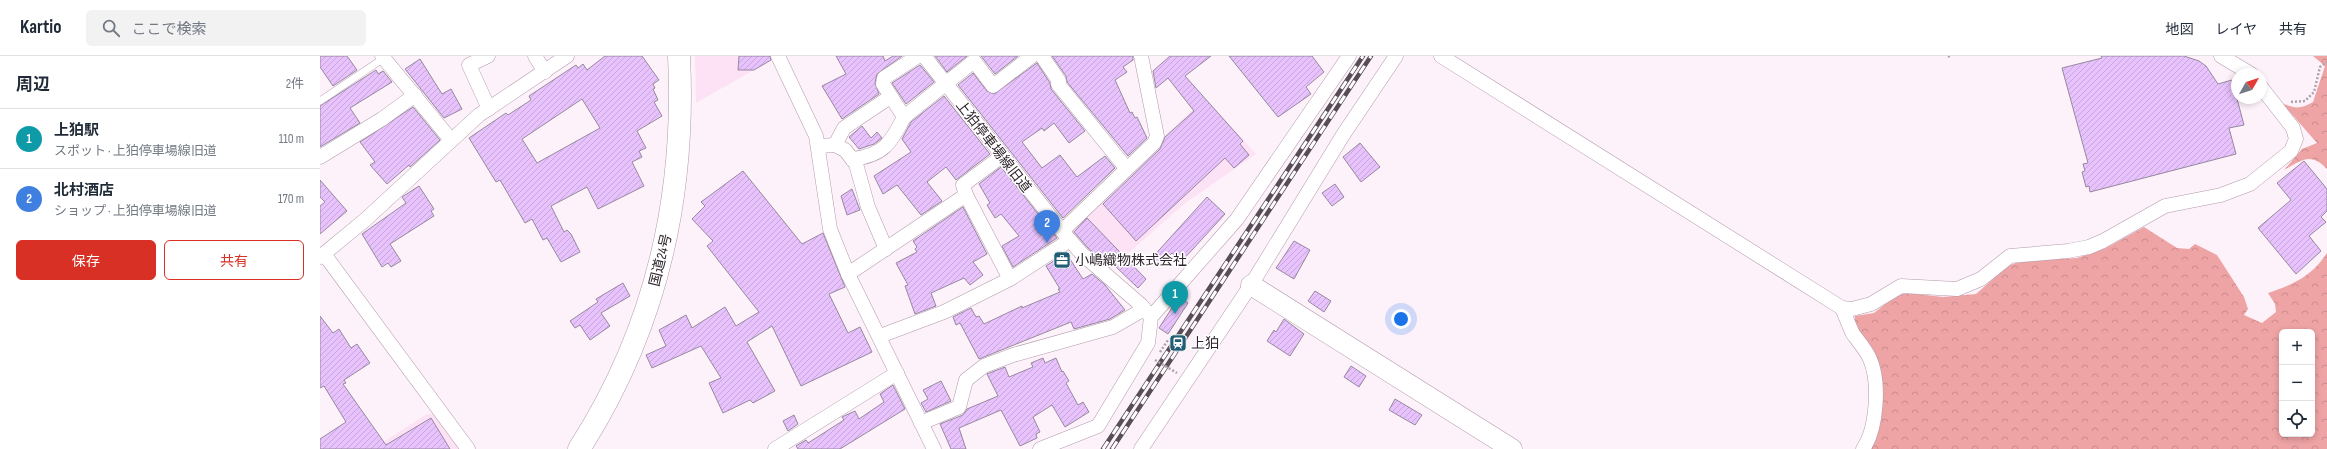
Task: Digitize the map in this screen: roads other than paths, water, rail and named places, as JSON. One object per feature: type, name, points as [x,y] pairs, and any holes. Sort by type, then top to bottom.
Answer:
[{"type":"highway","name":"国道24号","points":[[579,449],[604,407],[633,346],[653,292],[664,248],[676,185],[681,118],[679,56]]},
{"type":"street","points":[[488,56],[469,65],[489,109]]},
{"type":"street","points":[[535,56],[545,72]]},
{"type":"street","points":[[468,449],[322,256],[365,220],[451,140],[489,109],[567,56]]},
{"type":"street","points":[[778,56],[816,136],[819,146],[830,229],[848,274],[880,336],[934,449]]},
{"type":"street","points":[[904,117],[883,84],[884,78],[918,56]]},
{"type":"street","name":"上狛停車場線旧道","points":[[924,56],[946,86],[1066,236],[1082,254],[1147,313]]},
{"type":"street","points":[[852,159],[869,157],[893,139],[904,117],[946,86],[974,61],[993,86],[1032,56]]},
{"type":"street","points":[[1042,56],[1053,70],[1058,84],[1126,168]]},
{"type":"street","points":[[880,336],[944,312],[1010,279],[1066,236],[1126,168],[1154,143],[1157,136],[1141,56]]},
{"type":"street","points":[[921,423],[959,407],[966,380],[984,366],[1013,355],[1113,327],[1147,313],[1237,219],[1350,56]]},
{"type":"street","points":[[1141,449],[1251,285],[1343,135],[1396,56]]},
{"type":"street","points":[[1441,56],[1842,308],[1852,309],[1871,304],[1901,286],[1957,289],[1981,279],[2010,256],[2068,251],[2089,247],[2103,241],[2165,206],[2221,195],[2250,184],[2291,151],[2296,139],[2293,128],[2267,95]]},
{"type":"street","points":[[2221,56],[2241,68]]},
{"type":"street","points":[[383,57],[451,140]]},
{"type":"street","points":[[320,157],[382,119],[415,95]]},
{"type":"street","points":[[835,145],[844,128],[890,97]]},
{"type":"street","points":[[819,146],[835,145],[845,150],[856,164],[868,207],[886,249]]},
{"type":"street","points":[[1002,156],[963,185],[966,196],[1010,279]]},
{"type":"street","points":[[848,274],[966,196]]},
{"type":"street","points":[[1251,285],[1512,449]]},
{"type":"street","points":[[1842,308],[1852,332],[1870,358],[1873,369],[1875,407],[1873,425],[1863,449]]},
{"type":"street","points":[[1040,449],[1098,426],[1148,343],[1147,313]]},
{"type":"street","points":[[775,449],[897,373]]},
{"type":"lane","points":[[320,101],[383,57]]},
{"type":"railway","points":[[1103,449],[1363,56]]},
{"type":"railway","points":[[1112,449],[1371,56]]},
{"type":"place","name":"北村酒店","points":[[1047,243]]},
{"type":"place","name":"小嶋織物株式会社","points":[[1062,260]]},
{"type":"place","name":"上狛駅","points":[[1175,314]]},
{"type":"place","name":"上狛","points":[[1178,343]]}]
